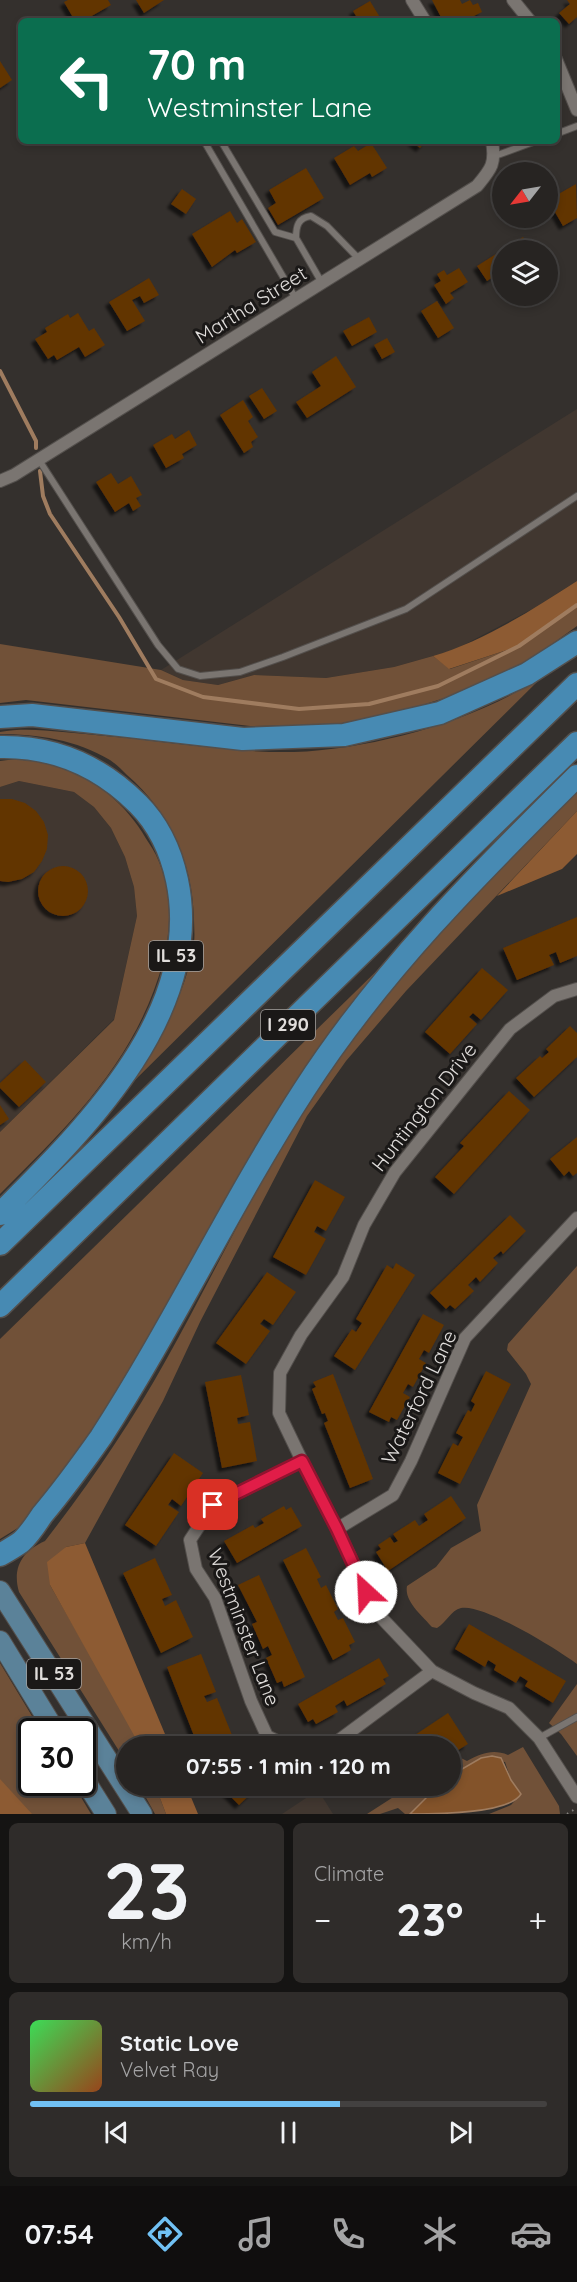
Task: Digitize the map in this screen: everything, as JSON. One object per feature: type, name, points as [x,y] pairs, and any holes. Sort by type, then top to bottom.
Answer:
[{"type":"highway","points":[[0,717],[32,715],[243,739],[344,735],[440,713],[527,674],[577,642]]},
{"type":"highway","name":"I 290","points":[[0,1244],[577,684]]},
{"type":"highway","name":"I 290","points":[[0,1306],[577,743]]},
{"type":"highway","name":"IL 53","points":[[0,747],[42,750],[68,756],[98,771],[122,788],[142,809],[159,833],[173,863],[181,900],[180,938],[173,975],[164,1002],[147,1037],[101,1107],[0,1214]]},
{"type":"highway","points":[[0,1555],[22,1541],[82,1465],[125,1400],[158,1346],[254,1173],[332,1048],[384,979],[430,926],[470,882],[577,776]]},
{"type":"main road","name":"IL 53","points":[[0,1591],[142,1814]]},
{"type":"main road","name":"IL 53","points":[[0,1641],[47,1718]]},
{"type":"main road","points":[[95,1796],[106,1814]]},
{"type":"street","points":[[412,0],[423,18]]},
{"type":"street","points":[[513,0],[528,18]]},
{"type":"street","points":[[560,69],[577,110]]},
{"type":"street","points":[[493,144],[495,156]]},
{"type":"street","name":"Martha Street","points":[[0,481],[39,459],[477,186],[489,171],[495,156]]},
{"type":"street","name":"Huntington Drive","points":[[577,989],[554,996],[510,1029],[395,1172],[364,1225],[343,1277],[301,1335],[280,1373],[279,1413],[376,1612],[432,1671],[509,1708],[539,1738],[577,1797]]},
{"type":"street","name":"Waterford Lane","points":[[337,1529],[393,1496],[411,1461],[465,1338],[577,1218]]},
{"type":"street","name":"Westminster Lane","points":[[267,1736],[251,1701],[215,1598],[196,1569],[190,1540],[213,1505],[302,1461]]},
{"type":"street","points":[[344,1736],[432,1671]]},
{"type":"lane","points":[[560,132],[577,126]]},
{"type":"lane","points":[[206,144],[297,299]]},
{"type":"lane","points":[[223,144],[275,232],[296,238]]},
{"type":"lane","points":[[495,156],[528,144]]},
{"type":"lane","points":[[323,283],[296,238],[296,226],[300,220],[311,216],[319,219],[360,260]]},
{"type":"lane","points":[[39,459],[158,645],[178,669],[200,676],[240,672],[406,609],[577,496]]},
{"type":"lane","points":[[539,1738],[577,1717]]},
{"type":"path","points":[[567,1814],[577,1808]]},
{"type":"shaded area","points":[[577,409],[577,581],[536,607],[454,650],[394,667],[326,678],[254,675],[218,685],[183,680],[161,670]]},
{"type":"shaded area","points":[[577,581],[577,605],[519,646],[449,669],[433,656],[489,633],[525,614]]},
{"type":"shaded area","points":[[577,605],[577,626],[530,660],[470,690],[400,712],[332,725],[250,726],[26,700],[0,703],[0,644],[161,670],[183,680],[218,685],[254,675],[326,678],[394,667],[433,656],[450,669],[519,646]]},
{"type":"shaded area","points":[[543,676],[128,1087],[169,1018],[190,962],[194,939],[193,899],[184,859],[167,822],[155,805],[110,760],[70,743],[28,735],[0,734],[0,732],[47,731],[259,751],[325,750],[390,738],[456,719],[516,692]]},
{"type":"shaded area","points":[[16,759],[48,763],[75,773],[101,788],[124,809],[142,832],[161,868],[168,894],[169,922],[163,962],[151,998],[118,1060],[75,1116],[0,1194],[0,1132],[114,1020],[137,916],[134,887],[125,857],[111,828],[94,807],[74,792],[19,781],[0,787],[0,761]]},
{"type":"shaded area","points":[[19,781],[74,792],[94,807],[111,828],[125,857],[134,887],[137,916],[114,1019],[0,1132],[0,787]]},
{"type":"shaded area","points":[[577,791],[577,811],[406,991],[346,1061],[307,1116],[200,1322],[163,1401],[85,1543],[66,1547],[50,1585],[136,1736],[116,1736],[116,1746],[19,1592],[17,1575],[21,1561],[30,1550],[45,1541],[62,1519],[139,1407],[286,1138],[333,1063],[397,980],[503,865]]},
{"type":"shaded area","points":[[577,811],[577,854],[562,869],[497,896]]},
{"type":"shaded area","points":[[396,952],[103,1414],[46,1495],[21,1526],[0,1539],[0,1339]]},
{"type":"shaded area","points":[[577,1266],[577,1664],[520,1629],[472,1608],[457,1609],[440,1626],[432,1627],[411,1603],[407,1586],[436,1567],[451,1548],[481,1531],[477,1505],[531,1384],[507,1350],[508,1344]]},
{"type":"shaded area","points":[[85,1543],[166,1736],[134,1736],[50,1585],[47,1562],[66,1547]]},
{"type":"shaded area","points":[[0,1663],[33,1718],[18,1718],[18,1796],[80,1796],[91,1814],[0,1814]]},
{"type":"shaded area","points":[[577,1684],[577,1756],[561,1734],[549,1723]]},
{"type":"shaded area","points":[[523,1747],[559,1806],[560,1814],[489,1814],[511,1805],[521,1794],[511,1780],[505,1762],[481,1758],[461,1770],[461,1758],[467,1761],[487,1753],[497,1752],[508,1755]]},
{"type":"shaded area","points":[[492,1756],[501,1758],[511,1780],[521,1794],[514,1801],[502,1806],[471,1812],[410,1814],[428,1796],[461,1796],[461,1770],[481,1758]]},
{"type":"shaded area","points":[[0,1779],[32,1814],[0,1814]]},
{"type":"shaded area","points":[[145,1796],[159,1796],[166,1814],[155,1814]]},
{"type":"shaded area","points":[[159,1796],[191,1796],[198,1814],[166,1814]]},
{"type":"shaded area","points":[[309,1796],[322,1796],[333,1814],[282,1814]]},
{"type":"shaded area","points":[[395,1796],[428,1796],[410,1814],[405,1814],[398,1808],[380,1814],[367,1814]]},
{"type":"building","points":[[68,0],[108,0],[111,5],[88,18],[73,18],[64,2]]},
{"type":"building","points":[[136,0],[164,0],[144,13]]},
{"type":"building","points":[[432,0],[460,0],[462,4],[470,0],[473,5],[478,3],[482,12],[472,18],[441,18]]},
{"type":"building","points":[[567,0],[577,0],[577,17],[569,24],[559,13],[570,4]]},
{"type":"building","points":[[370,1],[380,18],[357,18],[353,11]]},
{"type":"building","points":[[0,61],[12,80],[0,88]]},
{"type":"building","points":[[372,144],[387,168],[372,177],[370,173],[350,185],[334,158],[354,146],[358,151]]},
{"type":"building","points":[[306,168],[324,198],[278,225],[268,208],[276,203],[269,190]]},
{"type":"building","points":[[576,184],[577,218],[563,226],[558,217],[558,194]]},
{"type":"building","points":[[182,189],[196,199],[186,214],[171,204]]},
{"type":"building","points":[[230,211],[237,223],[242,219],[256,242],[237,253],[235,250],[212,267],[192,234]]},
{"type":"building","points":[[492,256],[492,278],[487,281],[477,266]]},
{"type":"building","points":[[459,268],[468,282],[450,293],[454,298],[446,304],[434,285],[441,281],[437,274],[444,270],[447,275]]},
{"type":"building","points":[[149,278],[159,295],[144,303],[140,296],[132,300],[145,321],[127,331],[109,302]]},
{"type":"building","points":[[437,301],[454,328],[438,338],[421,311]]},
{"type":"building","points":[[78,313],[89,331],[94,328],[105,345],[85,357],[79,347],[57,360],[54,355],[48,359],[35,339],[47,332],[45,328],[68,314],[70,318]]},
{"type":"building","points":[[369,317],[377,332],[352,346],[343,331]]},
{"type":"building","points":[[387,338],[395,352],[382,359],[374,345]]},
{"type":"building","points":[[336,356],[356,387],[307,418],[296,402],[321,386],[312,372]]},
{"type":"building","points":[[262,388],[277,411],[264,419],[249,396]]},
{"type":"building","points":[[243,400],[253,417],[248,421],[258,437],[251,442],[253,447],[244,453],[220,415]]},
{"type":"building","points":[[189,430],[197,445],[182,454],[184,458],[166,468],[153,445],[172,434],[175,439]]},
{"type":"building","points":[[111,473],[118,484],[131,476],[142,495],[136,498],[141,506],[133,511],[129,503],[115,512],[96,482]]},
{"type":"building","points":[[0,799],[12,799],[25,803],[36,811],[44,822],[48,835],[47,849],[34,872],[22,879],[8,882],[0,881]]},
{"type":"building","points":[[63,866],[72,868],[83,877],[88,891],[86,900],[77,911],[63,916],[54,914],[43,905],[38,891],[40,882],[49,871]]},
{"type":"building","points":[[577,917],[577,956],[560,963],[556,952],[549,955],[554,965],[517,980],[503,948]]},
{"type":"building","points":[[482,968],[508,990],[481,1020],[473,1013],[469,1017],[477,1024],[450,1054],[425,1032]]},
{"type":"building","points":[[570,1026],[577,1033],[577,1057],[534,1097],[516,1078],[540,1056],[542,1058],[549,1052],[546,1049]]},
{"type":"building","points":[[25,1060],[46,1082],[19,1107],[0,1088],[0,1083]]},
{"type":"building","points":[[509,1091],[530,1110],[454,1194],[435,1177],[464,1146],[460,1143]]},
{"type":"building","points":[[0,1105],[9,1119],[0,1125]]},
{"type":"building","points":[[577,1137],[577,1173],[573,1176],[569,1171],[564,1176],[550,1159]]},
{"type":"building","points":[[315,1180],[345,1197],[326,1231],[317,1226],[314,1232],[326,1239],[306,1275],[273,1257]]},
{"type":"building","points":[[510,1215],[526,1231],[503,1254],[501,1251],[493,1258],[498,1263],[480,1282],[476,1277],[468,1285],[474,1291],[455,1309],[450,1305],[446,1309],[430,1293]]},
{"type":"building","points":[[396,1263],[415,1275],[355,1370],[334,1356],[352,1329],[356,1332],[362,1323],[356,1319],[387,1265],[393,1269]]},
{"type":"building","points":[[267,1272],[296,1292],[273,1325],[264,1319],[260,1324],[270,1331],[246,1364],[216,1343]]},
{"type":"building","points":[[423,1314],[444,1325],[429,1353],[424,1350],[419,1359],[426,1363],[413,1387],[408,1384],[403,1393],[410,1397],[397,1420],[391,1417],[389,1422],[369,1412]]},
{"type":"building","points":[[486,1371],[511,1384],[460,1484],[438,1473],[453,1443],[458,1446],[463,1437],[456,1433],[468,1410],[471,1412],[475,1404],[471,1401]]},
{"type":"building","points":[[333,1374],[373,1479],[350,1488],[324,1423],[328,1421],[325,1413],[322,1414],[312,1389],[316,1387],[313,1382]]},
{"type":"building","points":[[241,1375],[249,1415],[237,1418],[238,1424],[250,1422],[257,1461],[222,1468],[205,1382]]},
{"type":"building","points":[[174,1453],[203,1473],[181,1506],[172,1499],[168,1505],[179,1512],[156,1546],[125,1525]]},
{"type":"building","points":[[451,1496],[466,1518],[388,1571],[376,1552],[381,1549],[378,1545],[390,1537],[394,1543],[398,1541],[393,1534],[415,1520],[419,1526],[428,1520],[424,1514]]},
{"type":"building","points":[[284,1506],[286,1510],[291,1507],[302,1526],[237,1563],[224,1541],[253,1525],[255,1528],[264,1523],[261,1519]]},
{"type":"building","points":[[306,1548],[321,1577],[317,1579],[321,1588],[326,1585],[338,1609],[334,1612],[338,1620],[343,1618],[355,1642],[349,1645],[351,1650],[333,1660],[283,1560]]},
{"type":"building","points":[[155,1558],[172,1595],[162,1599],[165,1606],[176,1600],[193,1637],[161,1653],[123,1573]]},
{"type":"building","points":[[259,1575],[305,1677],[284,1687],[282,1681],[277,1683],[266,1658],[272,1655],[268,1646],[263,1649],[252,1624],[257,1622],[238,1585]]},
{"type":"building","points":[[469,1624],[566,1681],[553,1703],[525,1686],[528,1681],[520,1676],[516,1683],[494,1670],[496,1665],[488,1660],[485,1667],[455,1649]]},
{"type":"building","points":[[201,1654],[216,1692],[204,1696],[207,1702],[217,1698],[232,1735],[194,1736],[167,1667]]},
{"type":"building","points":[[379,1658],[389,1676],[383,1679],[386,1684],[347,1706],[344,1700],[335,1706],[338,1712],[316,1724],[313,1719],[308,1722],[298,1704]]},
{"type":"building","points":[[448,1713],[468,1744],[461,1748],[461,1736],[415,1735]]},
{"type":"building","points":[[230,1796],[248,1796],[239,1805]]},
{"type":"waterway","points":[[0,371],[36,441],[36,448]]},
{"type":"waterway","points":[[40,471],[43,496],[50,514],[119,617],[156,679],[203,697],[299,709],[369,704],[438,686],[519,646],[577,605]]},
{"type":"route","points":[[213,1505],[302,1461],[366,1592]]}]
